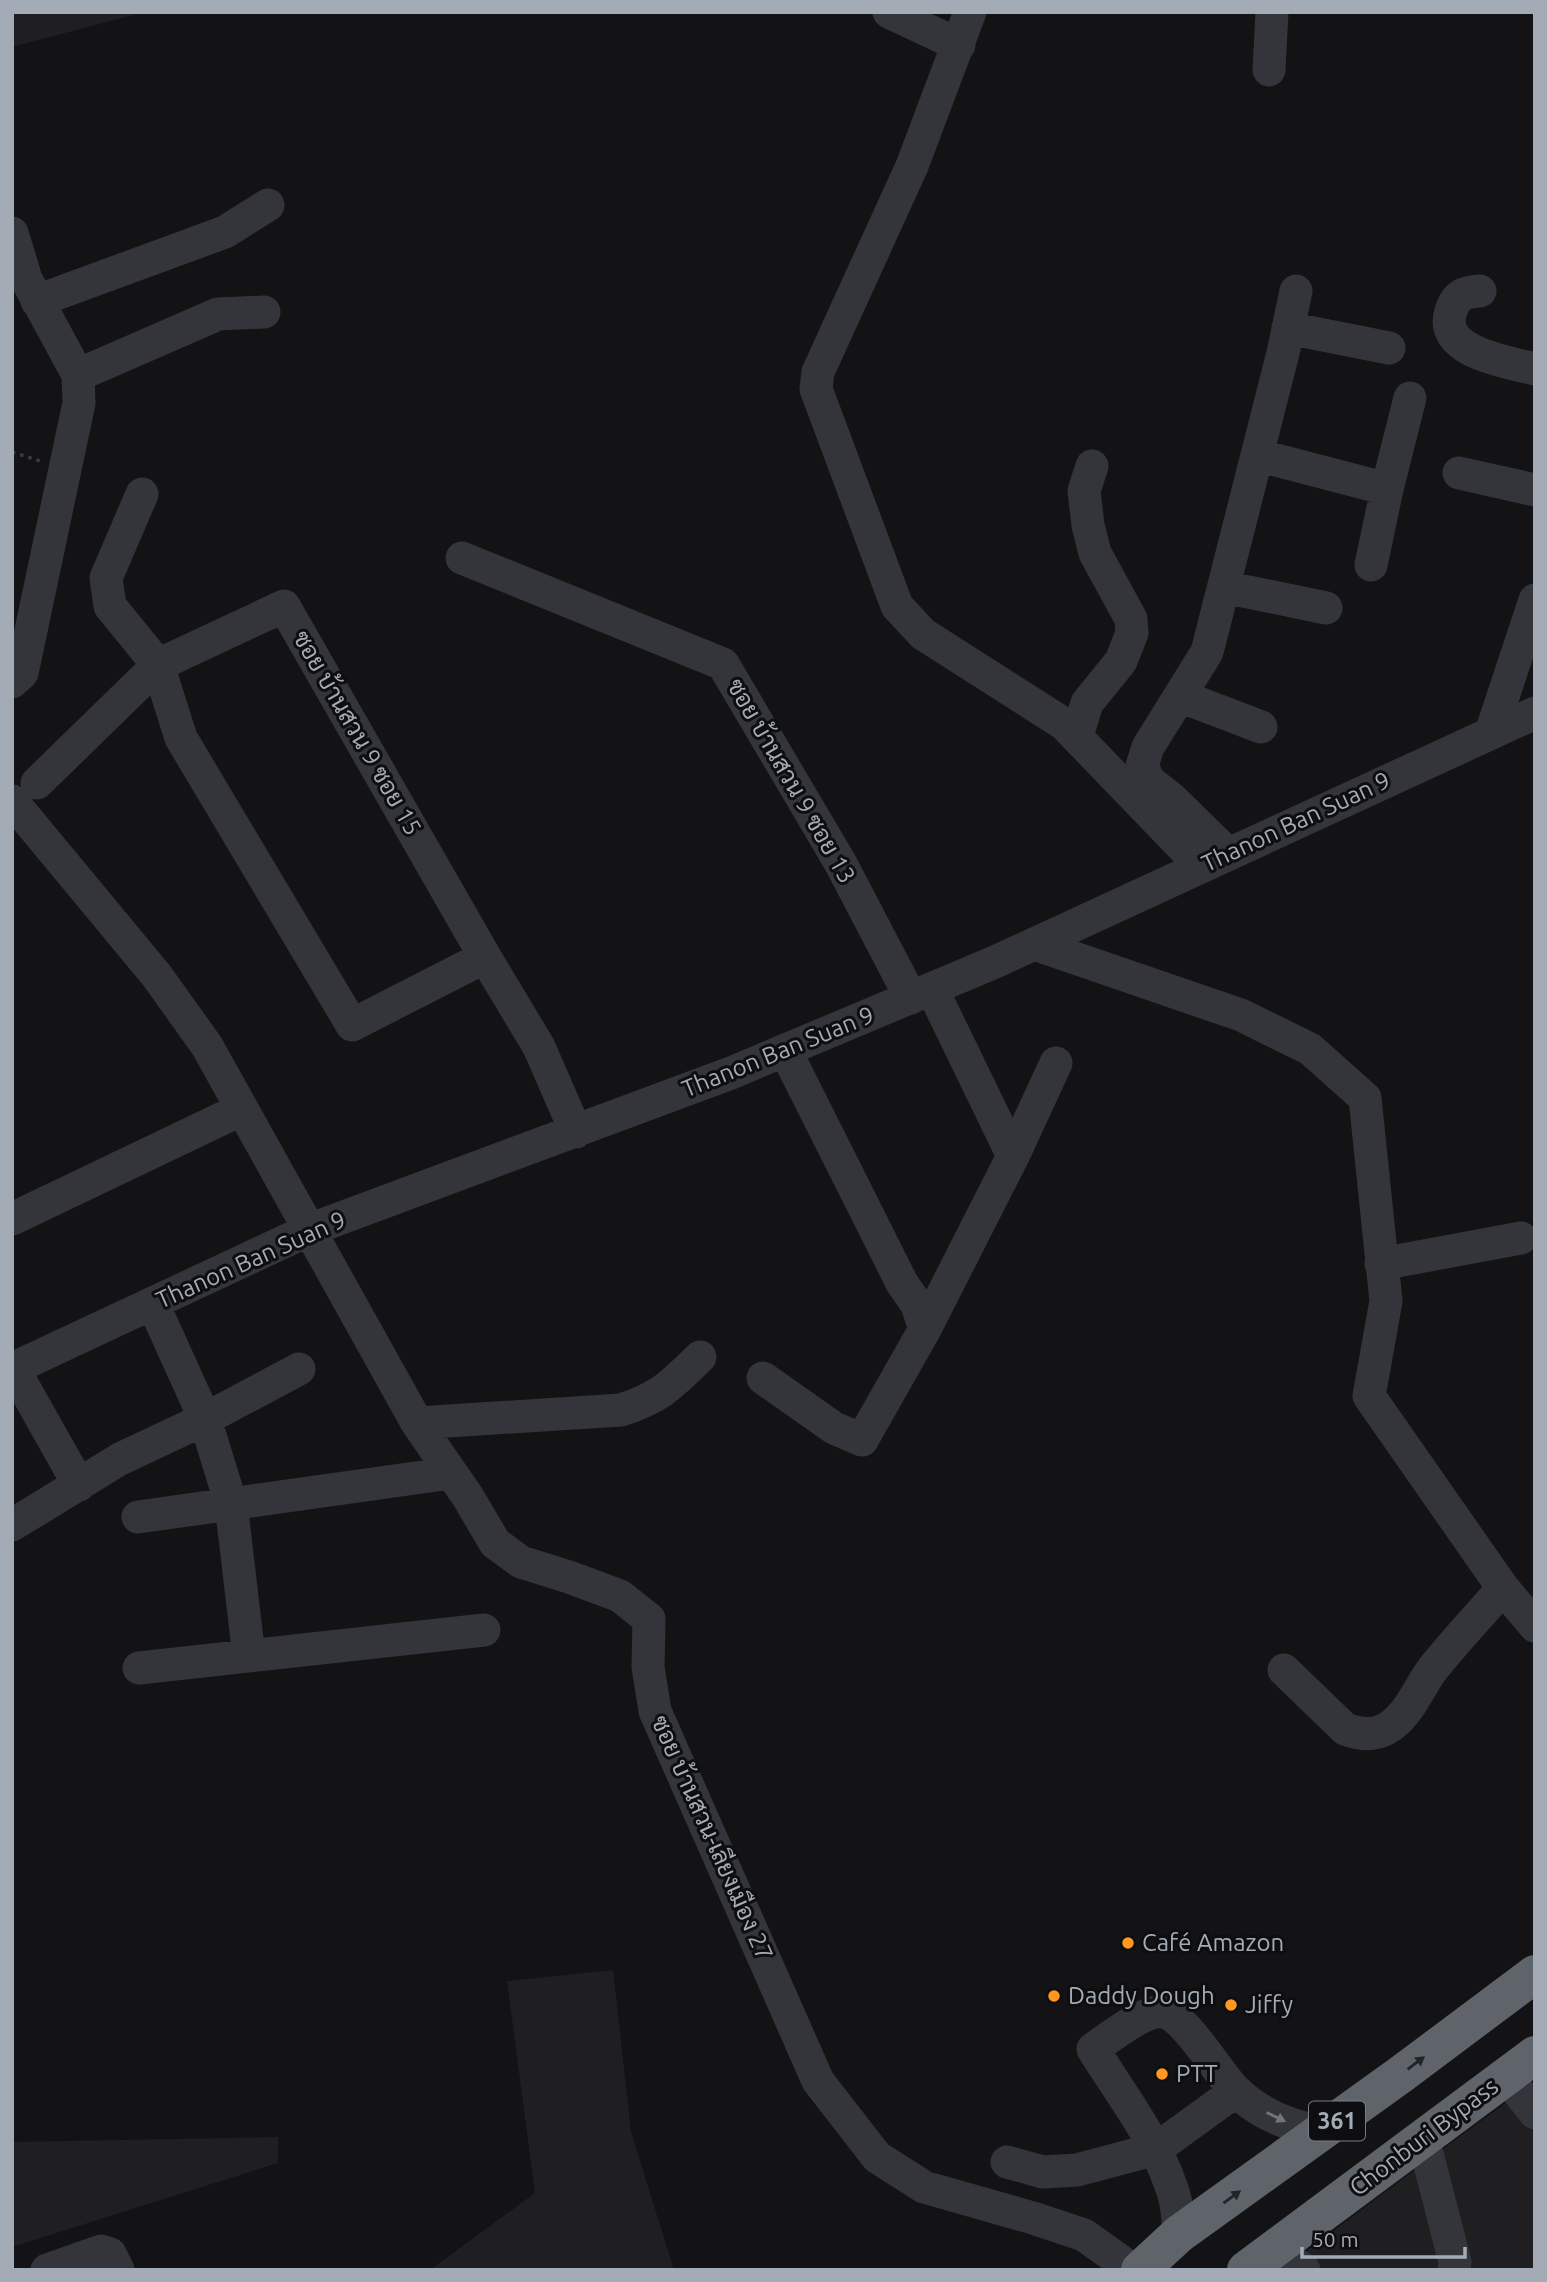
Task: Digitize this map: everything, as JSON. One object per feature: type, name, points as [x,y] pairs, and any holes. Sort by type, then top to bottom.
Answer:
[{"type":"highway","name":"361","points":[[1140,2270],[1180,2234],[1535,1974]]},
{"type":"highway","name":"Chonburi Bypass","points":[[1275,2263],[1423,2138],[1520,2065]]},
{"type":"street","points":[[889,12],[958,45]]},
{"type":"street","points":[[970,12],[912,166],[818,372],[816,389],[897,606],[923,634],[1064,724],[1214,860]]},
{"type":"street","points":[[1269,70],[1272,12]]},
{"type":"street","points":[[37,301],[225,232],[268,205]]},
{"type":"street","points":[[12,233],[26,279],[78,375],[79,403],[22,673],[12,682]]},
{"type":"street","points":[[1214,860],[1172,799],[1149,781],[1142,766],[1148,747],[1207,652],[1296,290]]},
{"type":"street","points":[[1480,291],[1458,296],[1454,303],[1450,316],[1454,338],[1464,348],[1535,369]]},
{"type":"street","points":[[78,375],[218,314],[264,312]]},
{"type":"street","points":[[1288,328],[1388,348]]},
{"type":"street","points":[[1371,565],[1410,398]]},
{"type":"street","points":[[1257,455],[1387,489]]},
{"type":"street","points":[[1077,736],[1087,703],[1121,661],[1132,633],[1131,619],[1095,553],[1088,525],[1084,491],[1091,466]]},
{"type":"street","points":[[1459,473],[1535,490]]},
{"type":"street","points":[[142,494],[106,578],[110,606],[158,665],[181,738],[352,1025],[485,957]]},
{"type":"street","name":"ซอย บ้านสวน 9 ซอย 13","points":[[462,558],[723,664],[921,993],[1013,1156]]},
{"type":"street","points":[[1224,587],[1326,608]]},
{"type":"street","points":[[1491,733],[1535,600]]},
{"type":"street","name":"ซอย บ้านสวน 9 ซอย 15","points":[[24,792],[158,665],[284,606],[539,1047],[576,1132]]},
{"type":"street","points":[[1180,696],[1261,727]]},
{"type":"street","name":"Thanon Ban Suan 9","points":[[13,1368],[309,1230],[576,1132],[921,993],[1034,944],[1535,713]]},
{"type":"street","name":"ซอย บ้านสวน-เลียงเมือง 27","points":[[24,792],[207,1046],[417,1423],[495,1543],[521,1562],[620,1597],[649,1619],[648,1667],[655,1711],[818,2081],[877,2157],[924,2187],[1084,2235],[1133,2270]]},
{"type":"street","points":[[1034,944],[1241,1015],[1310,1049],[1365,1098],[1386,1301],[1369,1396],[1503,1588],[1535,1626]]},
{"type":"street","points":[[785,1050],[902,1283],[917,1305],[925,1329]]},
{"type":"street","points":[[763,1378],[834,1428],[862,1440],[925,1329],[1013,1156],[1056,1063]]},
{"type":"street","points":[[12,1219],[242,1109]]},
{"type":"street","points":[[1381,1264],[1521,1238]]},
{"type":"street","points":[[153,1304],[205,1419],[231,1504],[249,1656]]},
{"type":"street","points":[[417,1423],[621,1410],[664,1391],[700,1357]]},
{"type":"street","points":[[13,1368],[79,1485]]},
{"type":"street","points":[[12,1525],[120,1459],[205,1419],[299,1369]]},
{"type":"street","points":[[138,1517],[452,1473]]},
{"type":"street","points":[[1284,1670],[1345,1729],[1369,1734],[1383,1731],[1398,1721],[1432,1671],[1503,1588]]},
{"type":"street","points":[[139,1668],[484,1630]]},
{"type":"street","points":[[1180,2234],[1176,2204],[1156,2149],[1093,2049],[1141,2018],[1153,2012],[1164,2012],[1174,2016],[1188,2031],[1236,2091],[1272,2117],[1300,2128],[1322,2132]]},
{"type":"street","points":[[1520,2065],[1535,2113]]},
{"type":"street","points":[[1007,2162],[1043,2172],[1077,2170],[1156,2149],[1236,2091]]},
{"type":"street","points":[[1423,2138],[1455,2262],[1454,2270]]},
{"type":"street","points":[[47,2270],[101,2251],[110,2254],[118,2270]]},
{"type":"shaded area","points":[[12,12],[132,12],[133,15],[12,47]]},
{"type":"shaded area","points":[[613,1970],[631,2132],[674,2270],[430,2270],[535,2193],[507,1981]]},
{"type":"shaded area","points":[[1535,2081],[1535,2270],[1281,2270],[1416,2169]]},
{"type":"shaded area","points":[[278,2137],[278,2163],[12,2247],[12,2142]]},
{"type":"place","name":"Café Amazon","points":[[1128,1943]]},
{"type":"place","name":"Daddy Dough","points":[[1054,1996]]},
{"type":"place","name":"Jiffy","points":[[1231,2005]]},
{"type":"place","name":"PTT","points":[[1162,2074]]}]
